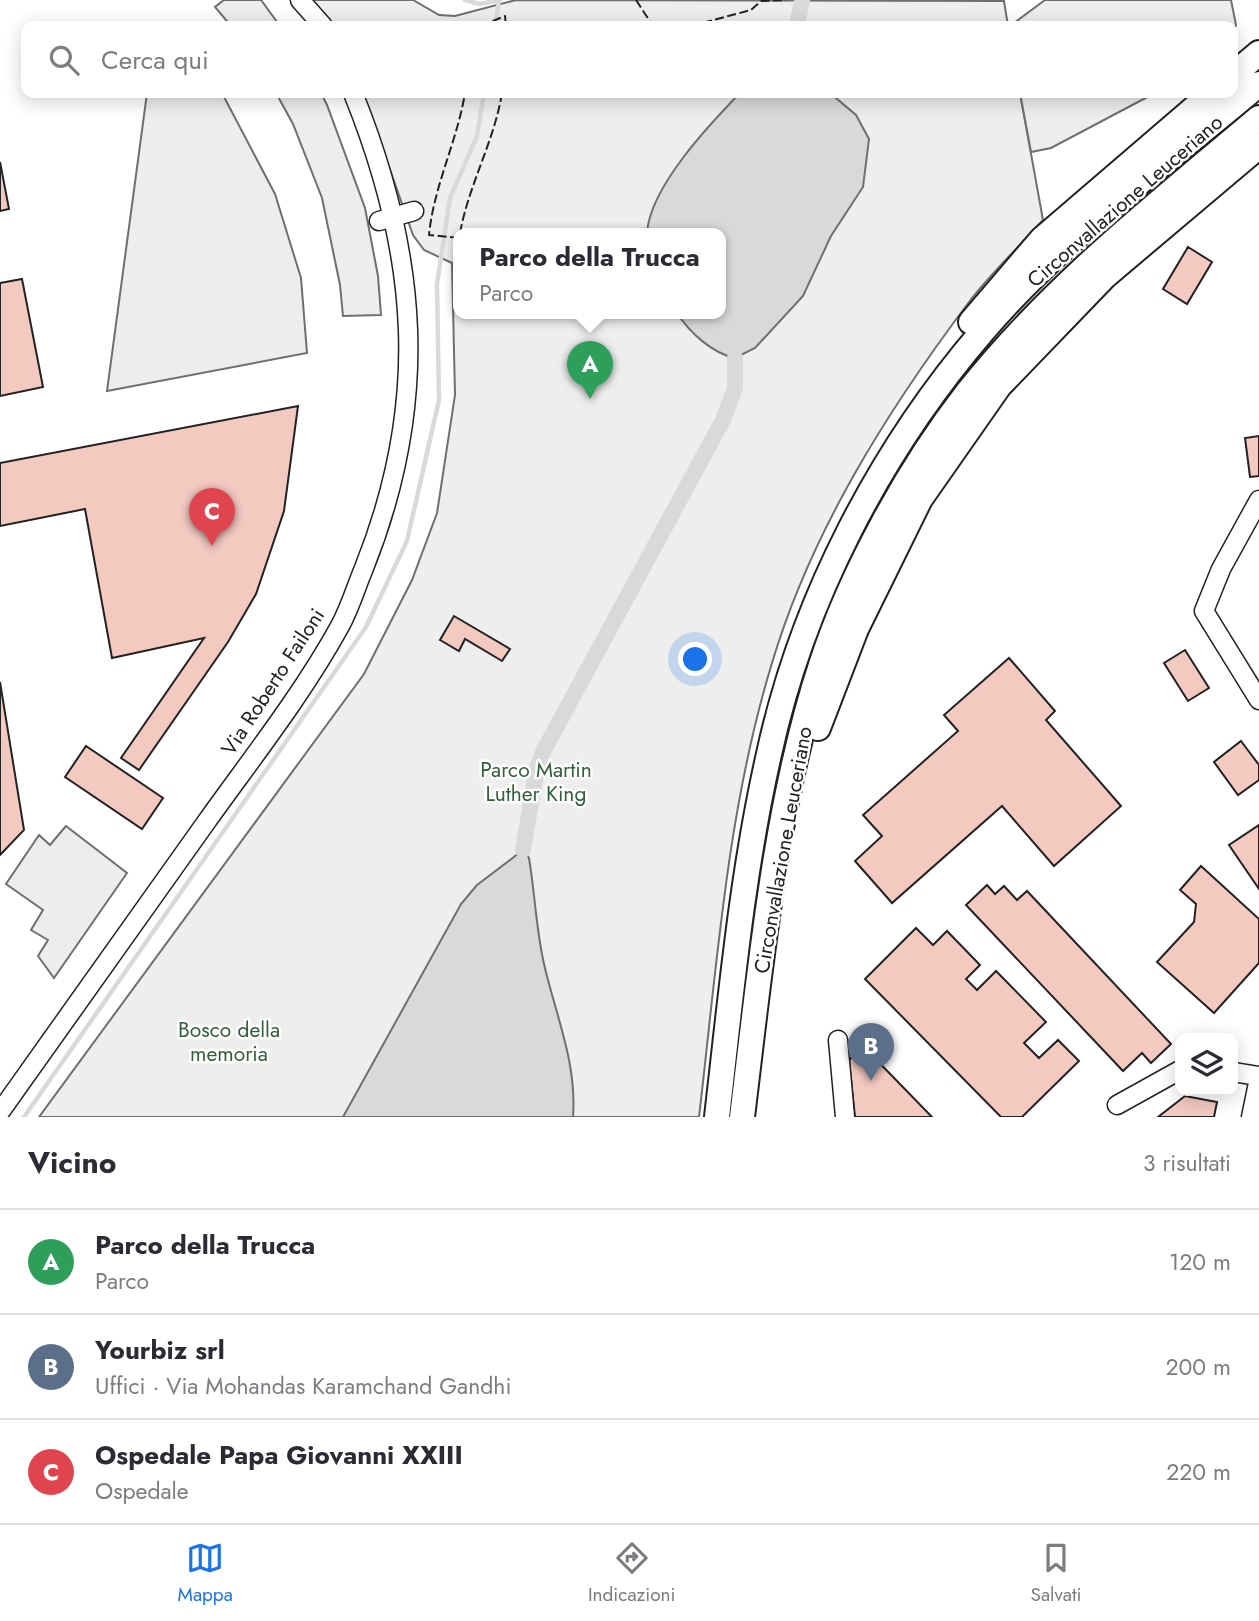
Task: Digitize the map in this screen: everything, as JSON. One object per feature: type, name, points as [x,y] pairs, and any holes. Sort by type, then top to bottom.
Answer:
[{"type":"highway","points":[[1238,71],[1259,53]]},
{"type":"highway","name":"Circonvallazione Leuceriano","points":[[717,1117],[750,862],[769,751],[789,684],[837,558],[871,489],[924,406],[982,331],[1062,250],[1259,84]]},
{"type":"highway","points":[[871,489],[884,445],[989,300],[1042,239],[1206,98]]},
{"type":"highway","name":"Circonvallazione Leuceriano","points":[[742,1117],[792,770],[821,664],[841,614],[894,504],[968,393],[1079,271],[1259,118]]},
{"type":"highway","points":[[783,827],[802,791],[819,724],[856,629],[920,499],[935,477],[999,386],[1051,331],[1105,276],[1259,146]]},
{"type":"street","points":[[300,0],[319,21]]},
{"type":"street","name":"Via Roberto Failoni","points":[[0,1112],[282,716],[340,625],[379,531],[400,458],[408,384],[408,306],[386,219],[377,158],[355,98]]},
{"type":"street","points":[[386,219],[414,211]]},
{"type":"street","points":[[1259,500],[1221,569],[1204,611],[1259,701]]},
{"type":"street","points":[[838,1040],[845,1117]]},
{"type":"street","points":[[1117,1105],[1175,1073]]},
{"type":"street","points":[[1238,1073],[1259,1077],[1251,1117]]},
{"type":"green space","points":[[312,0],[413,0],[439,15],[455,16],[516,0],[1004,1],[1007,21],[327,21]]},
{"type":"green space","name":"Parco Martin Luther King","points":[[365,98],[1021,98],[1043,220],[969,302],[909,386],[854,474],[788,614],[757,718],[734,831],[699,1117],[39,1117],[364,674],[412,580],[437,513],[455,395],[453,319],[726,319],[726,228],[453,228],[453,307],[452,263],[424,250],[413,235]]},
{"type":"shaded area","points":[[224,0],[261,0],[276,21],[227,21],[215,7]]},
{"type":"shaded area","points":[[1045,0],[1231,0],[1235,21],[1017,21]]},
{"type":"shaded area","points":[[146,98],[225,98],[275,194],[301,278],[307,353],[107,391]]},
{"type":"shaded area","points":[[279,98],[324,98],[365,208],[378,276],[381,315],[343,316],[340,285],[322,198],[293,124]]},
{"type":"shaded area","points":[[735,98],[836,98],[856,115],[869,139],[863,187],[831,236],[803,296],[755,348],[735,358],[718,352],[702,341],[681,319],[726,319],[726,228],[648,228],[658,196],[683,158]]},
{"type":"shaded area","points":[[1021,98],[1146,98],[1051,148],[1031,152]]},
{"type":"shaded area","points":[[66,826],[127,873],[54,978],[38,956],[48,940],[31,930],[43,910],[6,884],[39,835],[50,845]]},
{"type":"shaded area","points":[[523,850],[529,858],[541,951],[569,1059],[573,1117],[343,1117],[461,904],[477,885]]},
{"type":"building","points":[[0,162],[9,209],[0,211]]},
{"type":"building","points":[[1188,247],[1212,262],[1187,304],[1163,289]]},
{"type":"building","points":[[22,279],[43,387],[0,396],[0,283]]},
{"type":"building","points":[[298,406],[284,511],[256,594],[228,642],[139,770],[121,758],[204,638],[112,658],[85,509],[0,526],[0,463]]},
{"type":"building","points":[[1259,436],[1259,476],[1250,477],[1245,438]]},
{"type":"building","points":[[454,616],[510,649],[502,661],[465,639],[459,651],[440,640]]},
{"type":"building","points":[[1185,650],[1209,688],[1188,701],[1164,663]]},
{"type":"building","points":[[1009,658],[1055,711],[1046,720],[1121,806],[1054,866],[1002,806],[892,903],[855,861],[882,836],[863,815],[958,731],[944,715]]},
{"type":"building","points":[[0,682],[24,830],[0,855]]},
{"type":"building","points":[[1241,741],[1259,765],[1259,780],[1238,795],[1214,762]]},
{"type":"building","points":[[86,746],[163,798],[142,829],[65,777]]},
{"type":"building","points":[[1259,825],[1259,889],[1229,845]]},
{"type":"building","points":[[1201,866],[1259,919],[1259,963],[1214,1013],[1157,962],[1194,922],[1196,904],[1180,890]]},
{"type":"building","points":[[987,885],[995,894],[1004,886],[1017,900],[1027,891],[1171,1044],[1151,1063],[1142,1053],[1123,1071],[966,905]]},
{"type":"building","points":[[916,928],[933,945],[947,931],[980,965],[966,979],[977,990],[996,971],[1046,1022],[1024,1043],[1039,1058],[1058,1040],[1079,1061],[1022,1117],[1001,1117],[865,979]]},
{"type":"building","points":[[863,1046],[932,1117],[855,1117],[849,1060]]},
{"type":"building","points":[[1185,1096],[1217,1102],[1214,1117],[1158,1117]]},
{"type":"waterway","points":[[465,0],[480,4],[500,0]]},
{"type":"waterway","points":[[798,21],[802,0]]},
{"type":"waterway","points":[[496,21],[499,1]]},
{"type":"waterway","points":[[24,1117],[366,627],[407,541],[439,400],[437,284],[450,198],[477,136],[483,98]]},
{"type":"waterway","points":[[523,850],[537,767],[544,750],[723,420],[735,388],[735,358]]},
{"type":"fence","points":[[636,0],[650,21]]},
{"type":"fence","points":[[710,21],[751,10],[761,1],[786,0]]},
{"type":"fence","points":[[493,21],[505,16],[506,21]]},
{"type":"fence","points":[[453,237],[429,235],[436,199],[464,98]]},
{"type":"fence","points":[[461,228],[501,98]]},
{"type":"place","name":"Parco della Trucca","points":[[590,399]]},
{"type":"place","name":"Ospedale Papa Giovanni XXIII","points":[[212,546]]},
{"type":"place","name":"Yourbiz srl","points":[[871,1081]]},
{"type":"park label","name":"Bosco della memoria","points":[[229,1042]]}]
